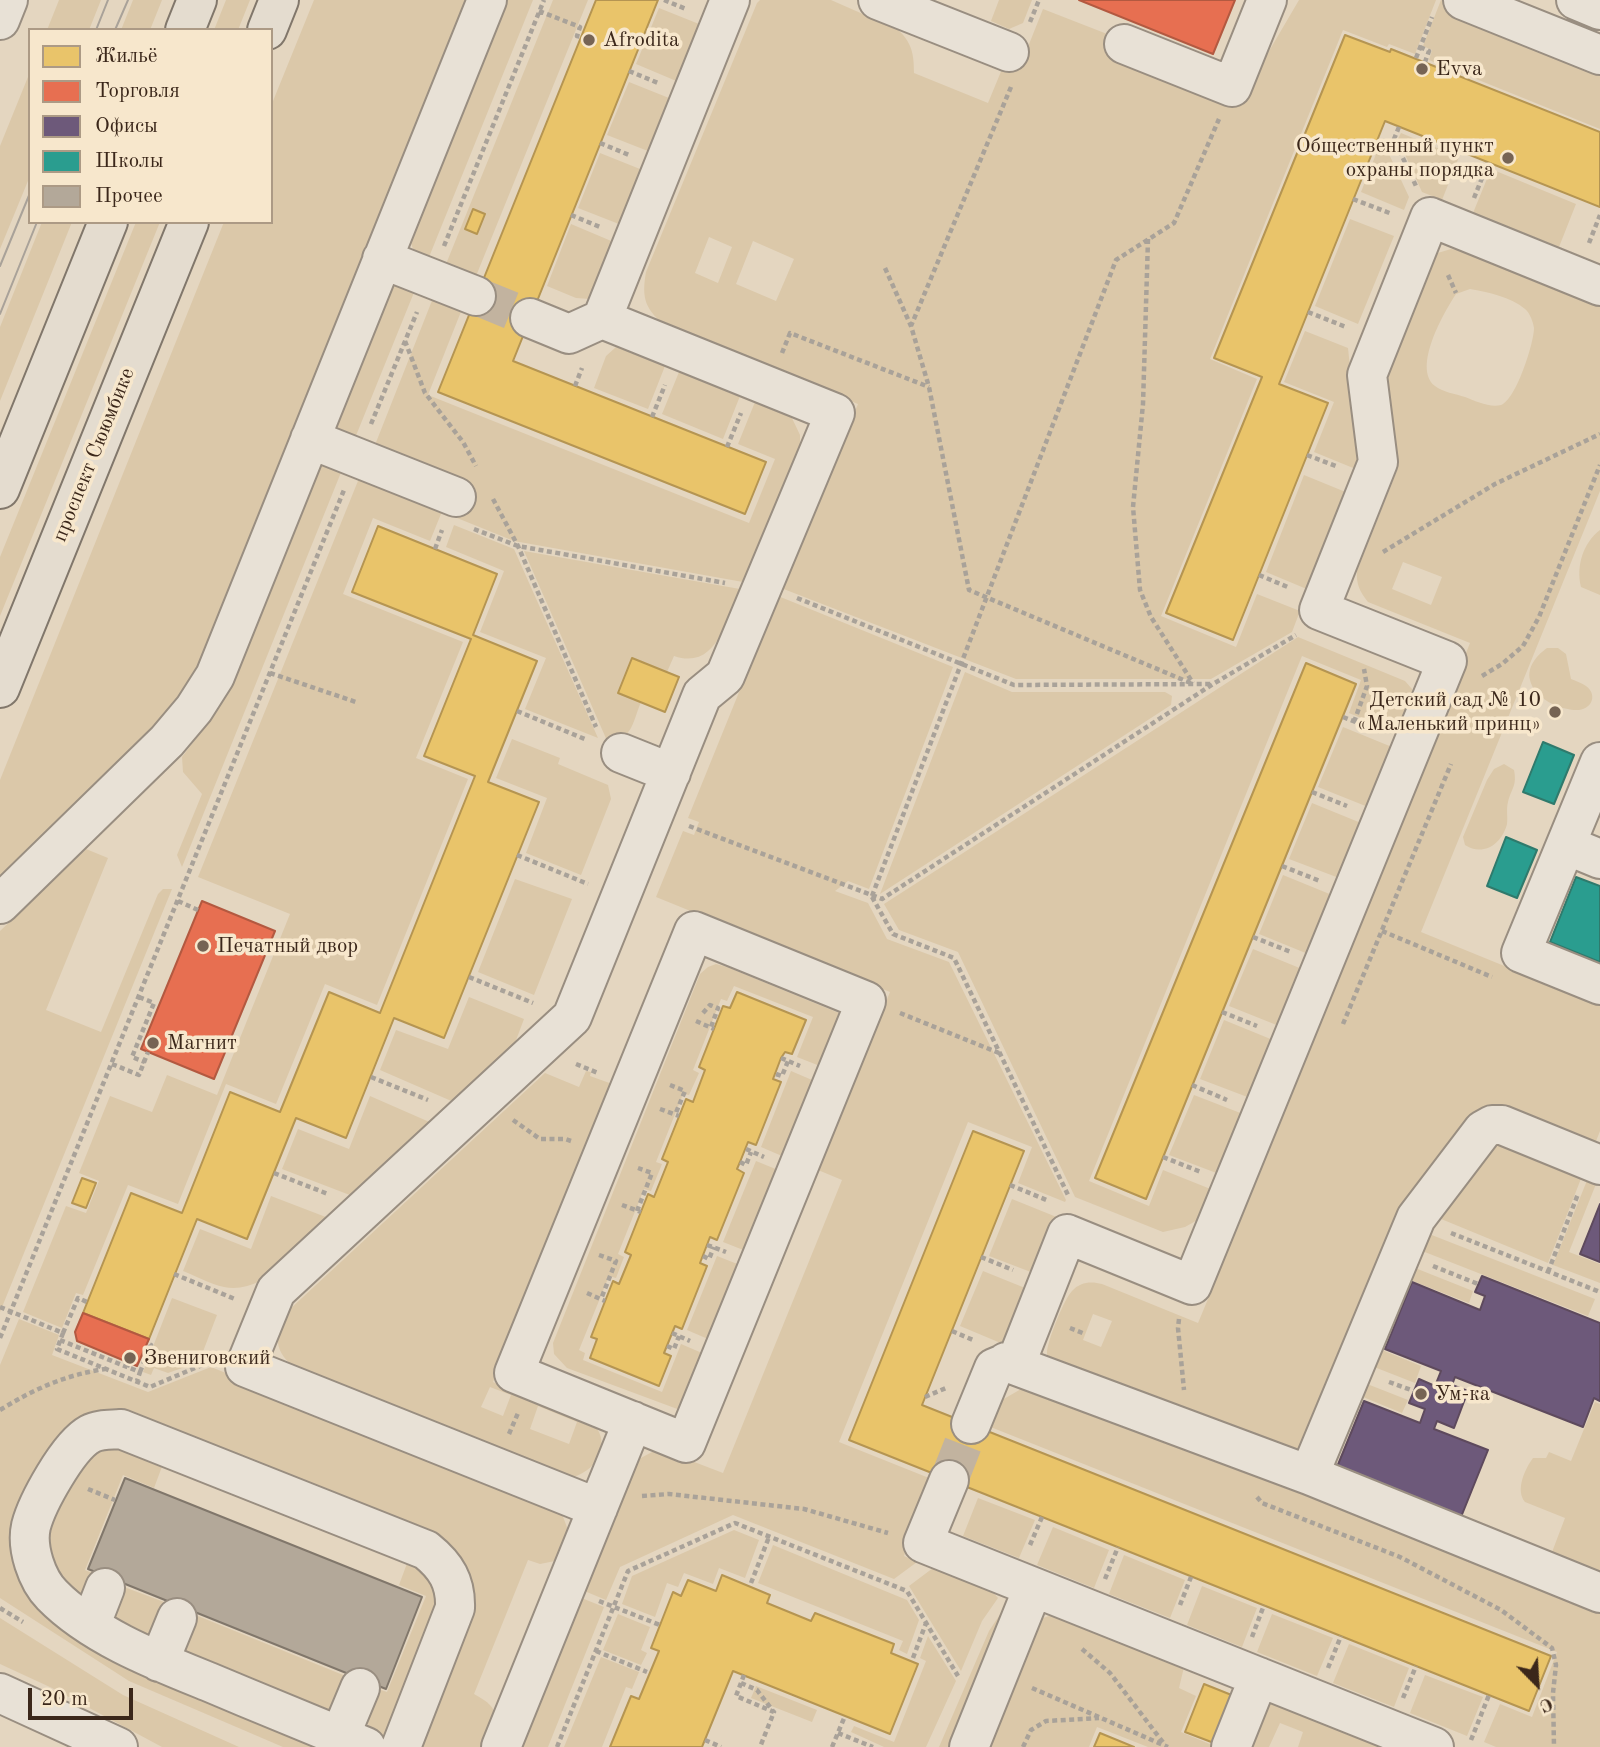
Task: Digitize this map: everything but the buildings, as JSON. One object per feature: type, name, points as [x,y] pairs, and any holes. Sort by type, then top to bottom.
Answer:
[{"type":"main road","points":[[186,28],[197,0]]},
{"type":"main road","points":[[268,28],[279,0]]},
{"type":"main road","points":[[0,489],[107,224]]},
{"type":"main road","name":"проспект Сююмбике","points":[[0,688],[188,224]]},
{"type":"street","points":[[0,20],[8,0]]},
{"type":"street","points":[[0,904],[167,741],[194,709],[215,676],[487,0]]},
{"type":"street","points":[[530,318],[569,334],[602,319],[730,0]]},
{"type":"street","points":[[878,0],[1009,52]]},
{"type":"street","points":[[1124,44],[1232,87],[1267,0]]},
{"type":"street","points":[[1576,0],[1600,10]]},
{"type":"street","points":[[1449,6],[1600,55]]},
{"type":"street","points":[[971,1424],[994,1367],[1018,1357],[1067,1234],[1192,1285],[1447,661],[1335,616],[1378,462],[1367,374],[1430,217],[1600,286]]},
{"type":"street","points":[[382,259],[476,296]]},
{"type":"street","points":[[598,1508],[245,1367],[276,1291],[572,1017],[702,695],[725,676],[835,413],[602,319]]},
{"type":"street","points":[[310,439],[357,458],[474,497]]},
{"type":"street","points":[[613,750],[671,773]]},
{"type":"street","points":[[1600,762],[1583,852],[1521,953],[1600,985]]},
{"type":"street","points":[[694,931],[866,1001],[686,1443],[633,1421],[514,1373],[694,931]]},
{"type":"street","points":[[1309,1475],[1416,1218],[1483,1130],[1492,1125],[1502,1125],[1595,1163]]},
{"type":"street","points":[[1006,1362],[1309,1475],[1600,1593]]},
{"type":"street","points":[[501,1747],[633,1421]]},
{"type":"street","points":[[360,1688],[353,1742],[126,1647],[51,1595],[33,1558],[31,1527],[58,1469],[67,1456],[90,1434],[121,1429],[426,1550],[441,1562],[455,1592],[455,1608],[401,1747]]},
{"type":"street","points":[[949,1480],[923,1543],[1434,1747]]},
{"type":"street","points":[[91,1624],[106,1588]]},
{"type":"street","points":[[969,1747],[1033,1588]]},
{"type":"street","points":[[159,1661],[177,1618]]},
{"type":"street","points":[[1231,1747],[1259,1677]]},
{"type":"street","points":[[0,1693],[118,1747]]},
{"type":"street","points":[[40,1710],[67,1747]]},
{"type":"path","points":[[0,1338],[544,0]]},
{"type":"path","points":[[1416,58],[1420,47],[1449,6]]},
{"type":"path","points":[[539,11],[580,27],[577,36],[581,37]]},
{"type":"path","points":[[1420,47],[1429,51],[1425,62]]},
{"type":"path","points":[[1070,1199],[954,958],[893,934],[872,896],[1116,260],[1174,222],[1232,87]]},
{"type":"path","points":[[911,326],[999,117]]},
{"type":"path","points":[[1399,127],[1394,139],[1430,217]]},
{"type":"path","points":[[1149,239],[1143,404],[1133,507],[1140,590],[1151,617],[1193,684]]},
{"type":"path","points":[[885,268],[911,326],[929,387],[969,590],[1193,684]]},
{"type":"path","points":[[781,356],[790,333],[929,387]]},
{"type":"path","points":[[405,340],[425,393],[463,442],[474,497],[518,546],[613,750]]},
{"type":"path","points":[[1376,557],[1495,484],[1600,434]]},
{"type":"path","points":[[1433,696],[1474,681],[1502,664],[1523,646],[1539,617],[1600,465]]},
{"type":"path","points":[[474,497],[518,546],[761,590]]},
{"type":"path","points":[[806,602],[1014,685],[1213,684]]},
{"type":"path","points":[[655,813],[882,900],[1213,684],[1312,626],[1335,616],[1367,682],[1354,722]]},
{"type":"path","points":[[270,673],[356,702]]},
{"type":"path","points":[[517,711],[613,750]]},
{"type":"path","points":[[1343,1024],[1451,764]]},
{"type":"path","points":[[517,855],[621,897]]},
{"type":"path","points":[[178,901],[198,909]]},
{"type":"path","points":[[1382,931],[1443,956]]},
{"type":"path","points":[[469,977],[572,1017]]},
{"type":"path","points":[[139,997],[155,1003],[132,1057],[145,1062]]},
{"type":"path","points":[[710,1005],[718,1009],[711,1027]]},
{"type":"path","points":[[921,1021],[1000,1054]]},
{"type":"path","points":[[537,1049],[631,1086]]},
{"type":"path","points":[[112,1064],[139,1075],[148,1052]]},
{"type":"path","points":[[776,1074],[782,1076],[788,1061]]},
{"type":"path","points":[[371,1077],[467,1115]]},
{"type":"path","points":[[516,1123],[540,1139],[565,1139]]},
{"type":"path","points":[[740,1162],[746,1165],[751,1152]]},
{"type":"path","points":[[1548,1272],[1595,1163]]},
{"type":"path","points":[[274,1173],[365,1209]]},
{"type":"path","points":[[1010,1185],[1054,1203]]},
{"type":"path","points":[[1416,1218],[1600,1292]]},
{"type":"path","points":[[703,1256],[709,1259],[714,1247]]},
{"type":"path","points":[[1401,1253],[1478,1284]]},
{"type":"path","points":[[174,1275],[267,1312]]},
{"type":"path","points":[[87,1302],[78,1298],[57,1349],[150,1387],[211,1361],[245,1367]]},
{"type":"path","points":[[0,1307],[64,1333]]},
{"type":"path","points":[[1180,1316],[1178,1328],[1189,1431]]},
{"type":"path","points":[[667,1346],[674,1349],[678,1336]]},
{"type":"path","points":[[60,1340],[140,1372]]},
{"type":"path","points":[[137,1381],[151,1345],[147,1343]]},
{"type":"path","points":[[0,1410],[29,1392],[57,1380],[106,1369]]},
{"type":"path","points":[[1244,1451],[1256,1496],[1262,1503],[1400,1557],[1501,1610],[1552,1648],[1556,1665],[1553,1693],[1554,1747]]},
{"type":"path","points":[[598,1508],[633,1496],[669,1494],[804,1509],[923,1543]]},
{"type":"path","points":[[556,1747],[628,1571],[735,1523],[907,1591],[962,1681]]},
{"type":"path","points":[[751,1583],[769,1537]]},
{"type":"path","points":[[614,1606],[660,1625]]},
{"type":"path","points":[[913,1658],[926,1623]]},
{"type":"path","points":[[1080,1647],[1110,1673],[1167,1746]]},
{"type":"path","points":[[596,1651],[647,1672]]},
{"type":"path","points":[[999,1673],[1167,1746]]},
{"type":"path","points":[[744,1675],[736,1696],[774,1712]]},
{"type":"path","points":[[741,1683],[757,1690],[774,1712]]},
{"type":"path","points":[[1468,1747],[1489,1695]]},
{"type":"path","points":[[760,1747],[774,1712]]},
{"type":"path","points":[[841,1747],[832,1745],[845,1716]]},
{"type":"path","points":[[1023,1747],[1031,1730],[1046,1721],[1101,1718]]},
{"type":"path","points":[[838,1733],[873,1747]]},
{"type":"path","points":[[705,1740],[721,1747]]},
{"type":"shaded area","points":[[59,0],[101,0],[90,28],[48,28]]},
{"type":"shaded area","points":[[133,0],[162,0],[151,28],[122,28]]},
{"type":"shaded area","points":[[226,0],[250,0],[239,28],[215,28]]},
{"type":"shaded area","points":[[314,0],[473,0],[200,673],[183,701],[0,882],[0,780],[223,224],[273,224],[273,101]]},
{"type":"shaded area","points":[[503,0],[533,0],[427,262],[414,251],[410,241]]},
{"type":"shaded area","points":[[553,0],[588,0],[474,281],[444,269]]},
{"type":"shaded area","points":[[760,0],[831,0],[897,29],[911,49],[914,73],[988,103],[1007,57],[1022,62],[1043,9],[1120,39],[1238,104],[1299,0],[1436,0],[1415,54],[1389,44],[1387,47],[1343,30],[1210,359],[1257,379],[1161,616],[1236,647],[1257,594],[1300,611],[1292,632],[1211,679],[1016,679],[781,588],[858,404],[667,327],[650,310],[644,290],[646,272]],"holes":[[[709,237],[732,247],[718,283],[695,273]],[[753,241],[794,259],[776,301],[736,284]]]},
{"type":"shaded area","points":[[999,0],[1032,0],[1023,23],[1009,29],[991,21]]},
{"type":"shaded area","points":[[1441,0],[1600,63],[1600,129],[1429,60],[1432,50],[1423,46]]},
{"type":"shaded area","points":[[659,8],[704,26],[681,83],[636,64]]},
{"type":"shaded area","points":[[28,77],[28,181],[0,249],[0,146]]},
{"type":"shaded area","points":[[629,82],[674,100],[653,153],[607,135]]},
{"type":"shaded area","points":[[1401,133],[1459,157],[1442,200],[1422,192],[1398,139]]},
{"type":"shaded area","points":[[1382,139],[1409,197],[1404,210],[1361,192]]},
{"type":"shaded area","points":[[600,153],[645,171],[624,226],[578,208]]},
{"type":"shaded area","points":[[1491,169],[1576,204],[1559,247],[1473,213]]},
{"type":"shaded area","points":[[1350,219],[1394,236],[1358,324],[1315,306]]},
{"type":"shaded area","points":[[41,224],[71,224],[0,401],[0,327]]},
{"type":"shaded area","points":[[135,224],[159,224],[0,616],[0,557]]},
{"type":"shaded area","points":[[571,224],[616,243],[590,299],[576,298],[547,286]]},
{"type":"shaded area","points":[[1451,249],[1464,251],[1600,305],[1600,491],[1421,932],[1600,1005],[1600,1131],[1591,1154],[1484,1110],[1305,1465],[1600,1601],[1600,1747],[1496,1747],[1484,1742],[1500,1704],[1532,1717],[1557,1652],[983,1424],[1002,1400],[1028,1385],[1049,1364],[1048,1348],[1061,1311],[1072,1291],[1082,1284],[1102,1284],[1198,1323],[1470,643],[1368,602],[1357,580],[1357,571],[1398,468],[1383,361],[1431,255]],"holes":[[[1470,289],[1513,301],[1527,311],[1533,323],[1528,358],[1518,382],[1507,401],[1497,406],[1445,391],[1435,386],[1429,378],[1428,354],[1438,326],[1456,294]],[[1403,562],[1442,577],[1431,605],[1392,589]],[[1093,1314],[1112,1321],[1101,1347],[1083,1340]]]},
{"type":"shaded area","points":[[399,284],[417,285],[353,443],[333,433],[390,288]]},
{"type":"shaded area","points":[[435,293],[464,304],[428,395],[749,523],[775,459],[738,444],[755,402],[791,416],[800,435],[800,445],[743,582],[514,541],[457,518],[469,489],[373,450]]},
{"type":"shaded area","points":[[1305,331],[1348,348],[1360,465],[1358,470],[1314,452],[1334,402],[1284,382]]},
{"type":"shaded area","points":[[616,347],[665,366],[648,409],[594,388],[606,356]]},
{"type":"shaded area","points":[[679,372],[740,396],[723,439],[662,414]]},
{"type":"shaded area","points":[[319,460],[344,465],[182,867],[177,855],[202,794],[183,772],[182,757],[211,719],[231,682]]},
{"type":"shaded area","points":[[362,471],[445,504],[430,541],[373,518],[343,594],[463,642],[416,758],[468,779],[377,1005],[325,984],[276,1104],[226,1084],[178,1204],[128,1185],[83,1295],[76,1293],[62,1328],[23,1312],[66,1206],[86,1213],[99,1181],[79,1173],[110,1096],[152,1112],[167,1075],[217,1095],[290,914],[198,877]]},
{"type":"shaded area","points":[[1304,475],[1348,493],[1309,590],[1266,572]]},
{"type":"shaded area","points":[[454,525],[514,549],[598,738],[525,709],[546,658],[480,632],[504,571],[446,547]]},
{"type":"shaded area","points":[[1600,530],[1600,595],[1581,587],[1579,571],[1585,548]]},
{"type":"shaded area","points":[[524,551],[740,589],[725,627],[710,649],[701,656],[689,659],[674,656],[667,672],[632,658],[618,693],[641,702],[627,734],[608,743]]},
{"type":"shaded area","points":[[778,596],[953,667],[869,889],[848,881],[835,891],[868,903],[887,939],[949,962],[1066,1200],[1065,1202],[1018,1183],[1032,1147],[968,1122],[839,1442],[934,1480],[904,1556],[917,1562],[894,1579],[733,1515],[620,1567],[606,1600],[582,1590],[637,1460],[654,1451],[663,1450],[723,1473],[842,1180],[818,1170],[890,992],[656,897],[683,831],[694,835],[699,822],[688,818]]},
{"type":"shaded area","points":[[1298,637],[1405,681],[1412,689],[1412,697],[1398,733],[1349,713],[1361,680],[1302,656],[1089,1181],[1149,1206],[1163,1170],[1213,1190],[1201,1218],[1185,1227],[1163,1232],[1075,1197],[958,952],[899,930],[884,904]]},
{"type":"shaded area","points":[[1547,648],[1558,648],[1566,654],[1571,679],[1584,685],[1592,693],[1588,707],[1572,710],[1557,706],[1537,693],[1530,680],[1531,666]]},
{"type":"shaded area","points":[[965,672],[1012,692],[1165,692],[1172,696],[1171,705],[880,894]]},
{"type":"shaded area","points":[[1343,727],[1392,747],[1368,807],[1318,787]]},
{"type":"shaded area","points":[[512,739],[560,758],[558,764],[608,785],[611,799],[581,875],[526,853],[547,798],[496,778]]},
{"type":"shaded area","points":[[1504,764],[1514,770],[1515,780],[1507,805],[1507,824],[1504,831],[1496,843],[1485,849],[1478,850],[1465,845],[1463,837],[1487,780],[1494,769]]},
{"type":"shaded area","points":[[1312,803],[1361,823],[1339,878],[1289,859]]},
{"type":"shaded area","points":[[86,849],[108,858],[46,1010],[101,1032],[158,894],[163,889],[172,889],[0,1312],[0,931]]},
{"type":"shaded area","points":[[1283,875],[1332,895],[1308,954],[1259,934]]},
{"type":"shaded area","points":[[515,879],[572,899],[534,995],[478,972]]},
{"type":"shaded area","points":[[1253,949],[1302,969],[1279,1026],[1229,1006]]},
{"type":"shaded area","points":[[716,964],[839,1013],[842,1017],[825,1068],[797,1057],[813,1017],[734,986],[727,1001],[721,999],[693,1070],[699,1073],[689,1095],[683,1094],[656,1162],[662,1164],[651,1191],[644,1189],[618,1254],[624,1257],[616,1278],[609,1276],[579,1350],[585,1353],[583,1360],[662,1392],[681,1344],[709,1356],[680,1410],[567,1368],[554,1354],[553,1343],[700,974]]},
{"type":"shaded area","points":[[469,997],[524,1019],[512,1051],[456,1103],[380,1070],[396,1030],[448,1049]]},
{"type":"shaded area","points":[[1224,1020],[1273,1040],[1250,1098],[1200,1079]]},
{"type":"shaded area","points":[[586,1071],[591,1072],[590,1076],[615,1085],[493,1382],[590,1421],[601,1437],[602,1445],[600,1454],[590,1468],[573,1477],[298,1370],[284,1357],[278,1336],[289,1310],[545,1073],[579,1087]],"holes":[[[490,1387],[511,1395],[503,1416],[481,1407]],[[538,1406],[577,1422],[569,1444],[530,1429]]]},
{"type":"shaded area","points":[[791,1071],[819,1083],[789,1159],[761,1147]]},
{"type":"shaded area","points":[[1194,1095],[1243,1114],[1219,1174],[1169,1155]]},
{"type":"shaded area","points":[[370,1096],[434,1124],[355,1197],[282,1169],[298,1129],[349,1149]]},
{"type":"shaded area","points":[[1488,1140],[1584,1171],[1548,1263],[1429,1214]]},
{"type":"shaded area","points":[[756,1161],[783,1172],[751,1253],[723,1242]]},
{"type":"shaded area","points":[[1590,1173],[1600,1177],[1600,1185],[1596,1184],[1569,1252],[1600,1264],[1600,1283],[1553,1265]]},
{"type":"shaded area","points":[[271,1196],[331,1219],[283,1266],[254,1284],[239,1288],[224,1287],[183,1271],[200,1229],[251,1249]]},
{"type":"shaded area","points":[[1012,1199],[1059,1218],[1036,1274],[989,1256]]},
{"type":"shaded area","points":[[1419,1230],[1595,1299],[1588,1316],[1412,1247]]},
{"type":"shaded area","points":[[717,1256],[745,1267],[715,1342],[687,1330]]},
{"type":"shaded area","points":[[1405,1264],[1473,1291],[1469,1303],[1410,1280],[1382,1350],[1421,1366],[1415,1383],[1364,1363]]},
{"type":"shaded area","points":[[983,1271],[1030,1290],[1012,1332],[1003,1344],[960,1326]]},
{"type":"shaded area","points":[[172,1298],[217,1315],[199,1362],[168,1373],[154,1368],[151,1375],[143,1372]]},
{"type":"shaded area","points":[[19,1319],[59,1335],[52,1355],[148,1392],[211,1367],[551,1504],[562,1514],[571,1538],[560,1560],[540,1564],[528,1560],[474,1694],[494,1710],[495,1722],[486,1747],[415,1747],[468,1589],[123,1417],[59,1448],[33,1584],[334,1747],[283,1747],[129,1681],[0,1598],[0,1365]]},
{"type":"shaded area","points":[[1357,1380],[1408,1400],[1402,1413],[1363,1397],[1344,1442],[1334,1438]]},
{"type":"shaded area","points":[[1595,1402],[1600,1404],[1600,1581],[1549,1560],[1565,1518],[1525,1502],[1521,1492],[1524,1474],[1533,1458],[1546,1458],[1549,1452],[1571,1461]]},
{"type":"shaded area","points":[[104,1439],[163,1464],[154,1488],[123,1475],[85,1570],[97,1575],[82,1597],[62,1592],[43,1531],[66,1477]]},
{"type":"shaded area","points":[[978,1498],[1035,1520],[1019,1558],[963,1536]]},
{"type":"shaded area","points":[[1053,1527],[1109,1550],[1094,1588],[1037,1565]]},
{"type":"shaded area","points":[[734,1530],[759,1540],[745,1578],[719,1568],[713,1584],[684,1573],[678,1587],[667,1583],[655,1617],[622,1604],[632,1576]]},
{"type":"shaded area","points":[[773,1545],[907,1600],[919,1620],[907,1654],[899,1650],[903,1641],[758,1583]]},
{"type":"shaded area","points":[[1124,1555],[1185,1580],[1170,1618],[1109,1594]]},
{"type":"shaded area","points":[[409,1558],[424,1564],[444,1596],[390,1735],[379,1737],[372,1735],[368,1722],[378,1689],[387,1692],[426,1596],[399,1585]]},
{"type":"shaded area","points":[[933,1568],[991,1590],[998,1598],[982,1621],[961,1671],[909,1586]]},
{"type":"shaded area","points":[[1202,1586],[1257,1608],[1242,1647],[1187,1625]]},
{"type":"shaded area","points":[[124,1587],[172,1605],[158,1642],[111,1621]]},
{"type":"shaded area","points":[[579,1597],[604,1607],[548,1747],[519,1747]]},
{"type":"shaded area","points":[[1003,1610],[1006,1619],[955,1747],[939,1747],[989,1631]]},
{"type":"shaded area","points":[[188,1612],[348,1677],[328,1715],[179,1659]]},
{"type":"shaded area","points":[[618,1614],[650,1627],[641,1650],[647,1653],[641,1665],[603,1650]]},
{"type":"shaded area","points":[[1055,1614],[1184,1667],[1179,1688],[1196,1696],[1181,1732],[1212,1745],[1211,1747],[1148,1747],[1097,1727],[1089,1747],[985,1747],[1035,1626],[1043,1618]]},
{"type":"shaded area","points":[[1272,1614],[1333,1638],[1317,1676],[1257,1652]]},
{"type":"shaded area","points":[[0,1618],[123,1695],[239,1747],[162,1747],[52,1688],[0,1664]]},
{"type":"shaded area","points":[[928,1636],[956,1681],[926,1747],[884,1747],[851,1732],[854,1726],[894,1742],[926,1661],[920,1658]]},
{"type":"shaded area","points":[[1349,1644],[1409,1668],[1394,1707],[1333,1683]]},
{"type":"shaded area","points":[[601,1657],[639,1672],[632,1689],[626,1687],[602,1747],[564,1747]]},
{"type":"shaded area","points":[[1425,1675],[1483,1697],[1467,1736],[1410,1713]]},
{"type":"shaded area","points":[[756,1686],[817,1710],[812,1722],[751,1698]]},
{"type":"shaded area","points":[[1272,1697],[1397,1747],[1298,1747],[1303,1732],[1280,1723],[1269,1747],[1240,1747]]},
{"type":"tunnel","points":[[476,296],[530,318]]},
{"type":"tunnel","points":[[949,1480],[971,1424]]},
{"type":"tram line","points":[[97,28],[108,0]]},
{"type":"tram line","points":[[116,28],[128,0]]},
{"type":"tram line","points":[[0,266],[28,198]]},
{"type":"tram line","points":[[0,314],[36,224]]},
{"type":"place","name":"Afrodita","points":[[589,40]]},
{"type":"place","name":"Evva","points":[[1422,69]]},
{"type":"place","name":"Общественный пункт охраны порядка","points":[[1508,158]]},
{"type":"place","name":"Детский сад № 10 «Маленький принц»","points":[[1555,712]]},
{"type":"place","name":"Печатный двор","points":[[203,946]]},
{"type":"place","name":"Магнит","points":[[153,1043]]},
{"type":"place","name":"Звениговский","points":[[130,1358]]},
{"type":"place","name":"Ум-ка","points":[[1421,1394]]}]
